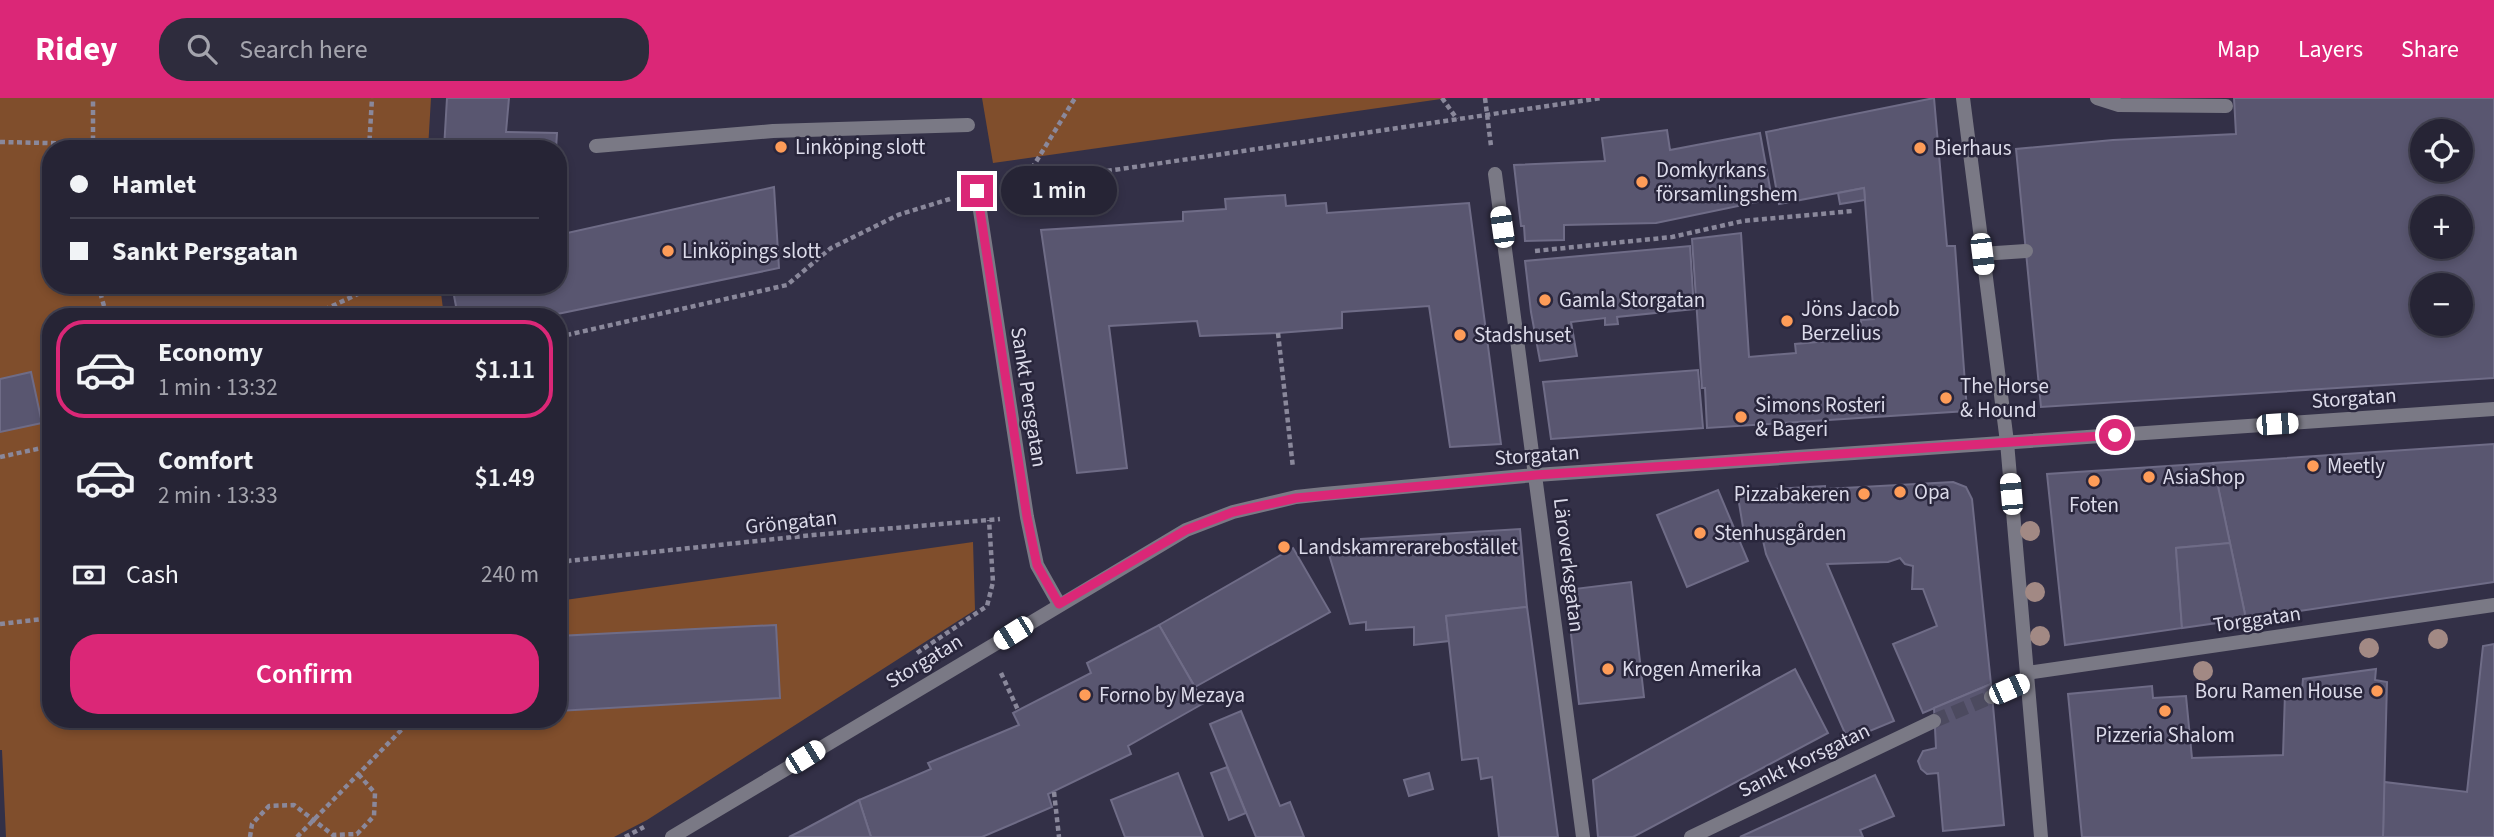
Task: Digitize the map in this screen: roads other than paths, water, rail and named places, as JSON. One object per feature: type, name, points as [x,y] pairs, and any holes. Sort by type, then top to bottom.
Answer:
[{"type":"street","points":[[1963,98],[2007,443],[2041,837]]},
{"type":"street","points":[[2097,98],[2119,105],[2226,106]]},
{"type":"street","points":[[596,146],[773,131],[968,125]]},
{"type":"street","name":"Läroverksgatan","points":[[1495,174],[1583,837]]},
{"type":"street","name":"Sankt Persgatan","points":[[977,191],[1027,517],[1037,565],[1059,604]]},
{"type":"street","points":[[1982,254],[2026,251]]},
{"type":"street","name":"Storgatan","points":[[672,837],[1186,530],[1233,512],[1296,498],[1536,475],[2494,409]]},
{"type":"street","name":"Torggatan","points":[[2027,677],[2494,605]]},
{"type":"street","points":[[1991,697],[2027,677]]},
{"type":"street","name":"Sankt Korsgatan","points":[[1691,837],[1934,721]]},
{"type":"tunnel","points":[[1934,721],[1991,697]]},
{"type":"place","name":"Linköping slott","points":[[781,147]]},
{"type":"place","name":"Bierhaus","points":[[1920,148]]},
{"type":"place","name":"Domkyrkans församlingshem","points":[[1642,182]]},
{"type":"place","name":"Linköpings slott","points":[[668,251]]},
{"type":"place","name":"Gamla Storgatan","points":[[1545,300]]},
{"type":"place","name":"Jöns Jacob Berzelius","points":[[1787,321]]},
{"type":"place","name":"Stadshuset","points":[[1460,335]]},
{"type":"place","name":"The Horse & Hound","points":[[1946,398]]},
{"type":"place","name":"Simons Rosteri & Bageri","points":[[1741,417]]},
{"type":"place","name":"Meetly","points":[[2313,466]]},
{"type":"place","name":"AsiaShop","points":[[2149,477]]},
{"type":"place","name":"Foten","points":[[2094,481]]},
{"type":"place","name":"Opa","points":[[1900,492]]},
{"type":"place","name":"Pizzabakeren","points":[[1864,494]]},
{"type":"place","name":"Stenhusgården","points":[[1700,533]]},
{"type":"place","name":"Landskamrerarebostället","points":[[1284,547]]},
{"type":"place","name":"Krogen Amerika","points":[[1608,669]]},
{"type":"place","name":"Boru Ramen House","points":[[2377,691]]},
{"type":"place","name":"Forno by Mezaya","points":[[1085,695]]},
{"type":"place","name":"Pizzeria Shalom","points":[[2165,711]]}]
